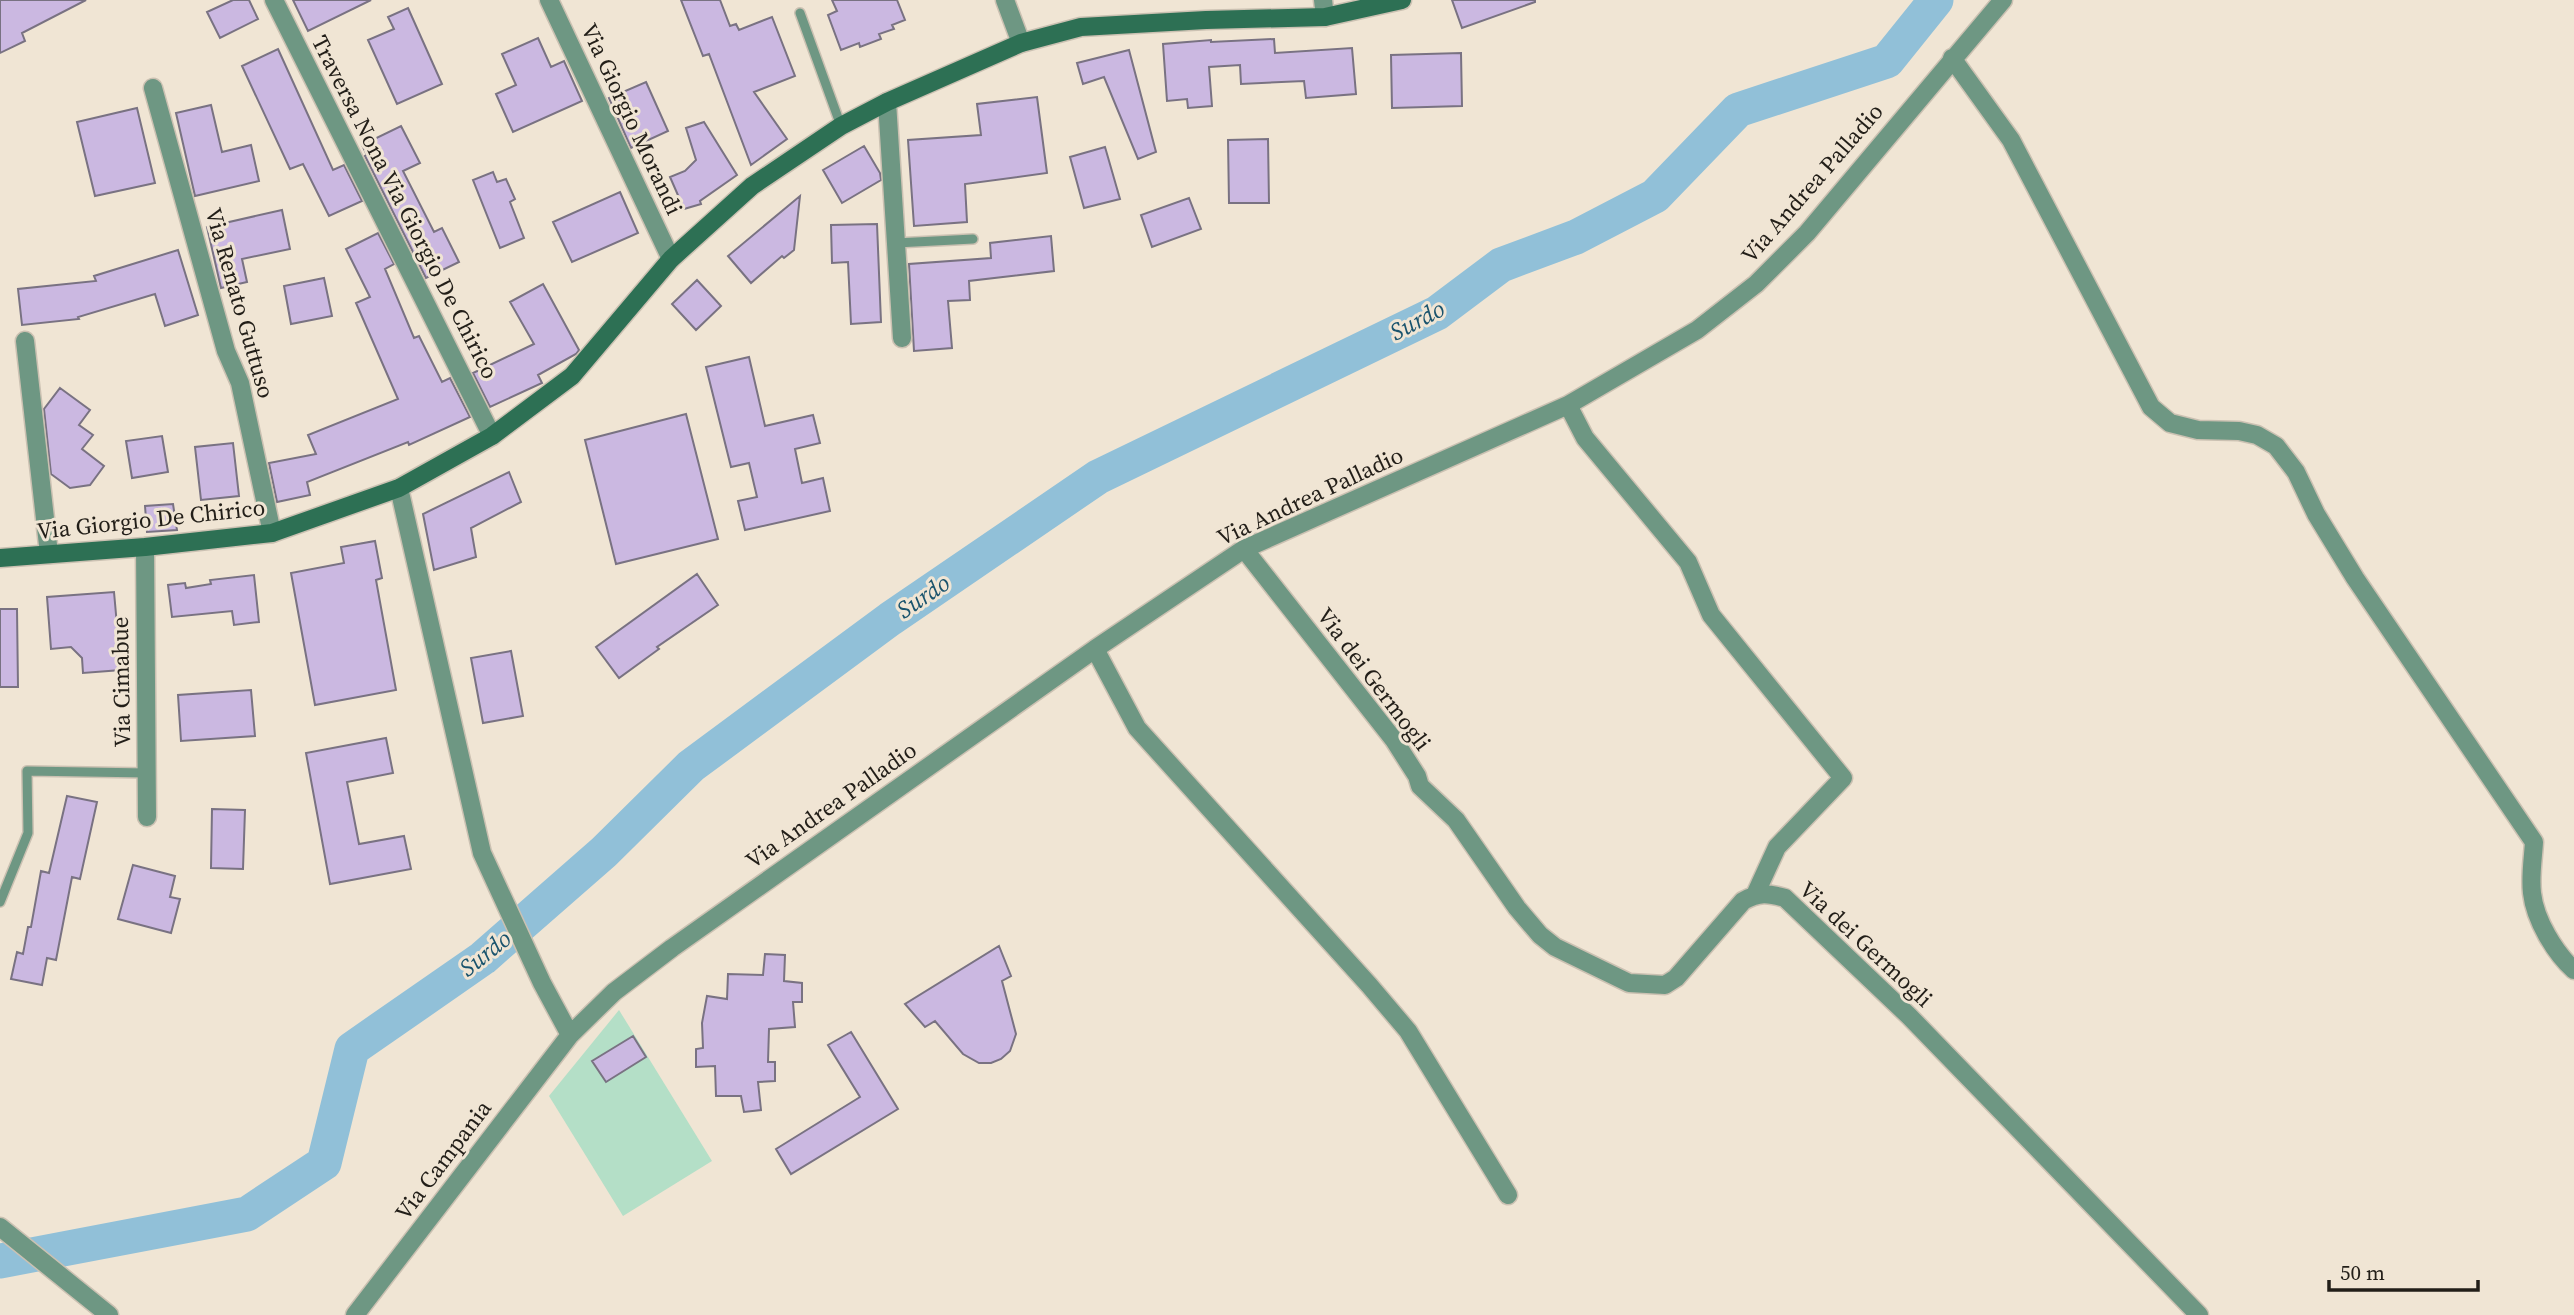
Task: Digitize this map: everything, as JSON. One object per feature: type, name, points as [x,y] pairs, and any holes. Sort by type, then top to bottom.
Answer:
[{"type":"main road","name":"Via Giorgio De Chirico","points":[[0,558],[145,547],[272,533],[399,488],[492,436],[572,376],[671,259],[752,186],[841,126],[887,102],[1021,43],[1080,27],[1206,20],[1402,0]]},
{"type":"street","name":"Traversa Nona Via Giorgio De Chirico","points":[[274,0],[492,436]]},
{"type":"street","name":"Via Giorgio Morandi","points":[[549,0],[671,259]]},
{"type":"street","points":[[1005,0],[1021,43]]},
{"type":"street","name":"Via Andrea Palladio","points":[[570,1035],[614,992],[672,948],[1094,649],[1244,550],[1568,405],[1697,330],[1756,284],[1807,233],[2003,0]]},
{"type":"street","points":[[1952,58],[2011,140],[2151,407],[2170,423],[2198,430],[2239,431],[2256,435],[2276,446],[2297,472],[2316,514],[2355,578],[2534,842],[2532,895],[2545,931],[2559,957],[2574,970]]},
{"type":"street","name":"Via Renato Guttuso","points":[[153,88],[226,351],[240,383],[272,533]]},
{"type":"street","points":[[887,102],[902,338]]},
{"type":"street","points":[[24,341],[49,554]]},
{"type":"street","points":[[1568,405],[1585,439],[1688,562],[1711,615],[1843,778],[1777,847],[1755,895]]},
{"type":"street","points":[[399,488],[482,853],[542,983],[570,1035]]},
{"type":"street","name":"Via Cimabue","points":[[145,547],[147,817]]},
{"type":"street","name":"Via dei Germogli","points":[[1244,550],[1394,740],[1417,776],[1420,786],[1456,820],[1517,908],[1539,934],[1555,947],[1629,982],[1665,985],[1676,978],[1743,901],[1766,893],[1785,898],[1909,1016],[2199,1315]]},
{"type":"street","points":[[1094,649],[1137,728],[1408,1031],[1508,1195]]},
{"type":"street","name":"Via Campania","points":[[355,1315],[570,1035]]},
{"type":"street","points":[[0,1227],[109,1315]]},
{"type":"lane","points":[[800,13],[841,126]]},
{"type":"lane","points":[[896,243],[972,239]]},
{"type":"lane","points":[[0,902],[28,833],[27,771],[147,773]]},
{"type":"green space","points":[[619,1010],[712,1161],[623,1216],[549,1096]]},
{"type":"building","points":[[0,0],[86,0],[22,33],[25,41],[0,53]]},
{"type":"building","points":[[233,0],[249,0],[258,19],[220,38],[207,12]]},
{"type":"building","points":[[293,0],[371,0],[308,31]]},
{"type":"building","points":[[681,0],[720,0],[730,26],[736,24],[739,30],[772,17],[795,76],[754,92],[787,139],[751,165],[709,54],[703,56]]},
{"type":"building","points":[[832,0],[897,0],[905,20],[892,25],[894,29],[879,34],[881,39],[860,47],[859,43],[841,50],[828,15],[837,11]]},
{"type":"building","points":[[1452,0],[1535,0],[1535,2],[1462,28]]},
{"type":"building","points":[[408,8],[442,84],[397,104],[368,40],[394,29],[388,17]]},
{"type":"building","points":[[538,38],[551,67],[564,61],[582,101],[513,132],[496,94],[516,85],[502,54]]},
{"type":"building","points":[[1274,39],[1275,53],[1352,48],[1356,94],[1306,98],[1304,81],[1241,84],[1240,65],[1209,67],[1212,106],[1188,108],[1187,99],[1167,101],[1163,44]]},
{"type":"building","points":[[278,49],[333,170],[344,165],[362,201],[329,216],[303,164],[290,169],[242,66]]},
{"type":"building","points":[[1129,50],[1156,152],[1138,159],[1104,77],[1083,84],[1077,63]]},
{"type":"building","points":[[1461,53],[1462,106],[1392,108],[1391,55]]},
{"type":"building","points":[[646,82],[668,131],[631,148],[609,98]]},
{"type":"building","points":[[1037,97],[1047,173],[965,184],[967,222],[914,226],[908,140],[981,135],[977,104]]},
{"type":"building","points":[[211,105],[222,152],[251,145],[259,181],[195,196],[176,113]]},
{"type":"building","points":[[137,108],[155,183],[95,196],[77,122]]},
{"type":"building","points":[[704,122],[737,175],[700,201],[701,204],[684,209],[670,177],[685,171],[696,160],[686,128]]},
{"type":"building","points":[[401,126],[420,163],[403,171],[434,232],[442,228],[459,262],[426,278],[362,145]]},
{"type":"building","points":[[1268,139],[1269,203],[1229,203],[1228,140]]},
{"type":"building","points":[[864,146],[880,173],[881,180],[842,203],[823,170]]},
{"type":"building","points":[[1105,147],[1120,199],[1084,208],[1070,157]]},
{"type":"building","points":[[493,172],[497,182],[506,179],[515,199],[510,202],[524,238],[500,248],[473,180]]},
{"type":"building","points":[[620,192],[638,233],[572,262],[553,222]]},
{"type":"building","points":[[800,196],[794,250],[784,258],[782,256],[751,283],[728,256]]},
{"type":"building","points":[[1189,198],[1201,229],[1152,247],[1141,215]]},
{"type":"building","points":[[282,210],[290,249],[242,259],[247,282],[221,288],[207,227]]},
{"type":"building","points":[[877,224],[881,322],[851,324],[848,262],[832,263],[831,225]]},
{"type":"building","points":[[378,233],[394,264],[385,269],[414,338],[419,336],[442,382],[450,378],[470,417],[409,445],[408,442],[307,482],[310,495],[277,502],[269,463],[316,454],[308,435],[398,399],[356,303],[370,297],[346,249]]},
{"type":"building","points":[[1051,236],[1054,271],[969,281],[970,300],[948,301],[952,348],[914,351],[909,264],[991,258],[990,243]]},
{"type":"building","points":[[178,250],[198,315],[165,326],[155,294],[78,317],[79,319],[22,325],[18,289],[96,281],[94,276]]},
{"type":"building","points":[[324,278],[332,316],[291,324],[284,286]]},
{"type":"building","points":[[697,280],[721,306],[696,330],[672,304]]},
{"type":"building","points":[[543,284],[579,350],[538,375],[542,383],[490,407],[473,373],[534,344],[510,302]]},
{"type":"building","points":[[749,357],[765,426],[813,415],[820,443],[795,449],[802,483],[823,478],[830,511],[745,530],[738,501],[757,497],[749,463],[731,467],[706,367]]},
{"type":"building","points":[[60,388],[90,410],[79,425],[93,435],[82,449],[104,466],[90,485],[70,488],[51,474],[44,409]]},
{"type":"building","points":[[686,414],[718,539],[616,564],[585,440]]},
{"type":"building","points":[[162,436],[168,472],[132,478],[126,441]]},
{"type":"building","points":[[233,443],[239,496],[201,500],[195,447]]},
{"type":"building","points":[[509,472],[521,502],[471,528],[476,557],[434,570],[423,514]]},
{"type":"building","points":[[173,504],[177,530],[147,532],[145,506]]},
{"type":"building","points":[[375,541],[382,578],[376,580],[396,690],[315,705],[291,573],[344,563],[341,547]]},
{"type":"building","points":[[697,574],[718,605],[657,647],[659,649],[619,678],[596,647]]},
{"type":"building","points":[[254,575],[259,622],[234,625],[232,611],[172,617],[168,585],[185,583],[186,588],[211,584],[210,580]]},
{"type":"building","points":[[114,592],[121,670],[83,673],[82,658],[71,647],[51,649],[47,597]]},
{"type":"building","points":[[0,609],[17,609],[18,687],[0,687]]},
{"type":"building","points":[[511,651],[523,716],[483,723],[471,658]]},
{"type":"building","points":[[251,690],[255,736],[181,741],[178,695]]},
{"type":"building","points":[[386,738],[393,773],[347,782],[359,844],[404,836],[411,869],[330,884],[306,753]]},
{"type":"building","points":[[67,796],[97,802],[80,879],[72,877],[56,960],[47,958],[42,985],[11,979],[17,952],[23,954],[28,927],[31,927],[41,871],[49,873]]},
{"type":"building","points":[[212,809],[245,810],[243,869],[211,868]]},
{"type":"building","points":[[133,865],[175,876],[170,897],[180,899],[171,933],[118,919]]},
{"type":"building","points":[[999,946],[1011,976],[1002,981],[1016,1034],[1010,1051],[1001,1059],[991,1063],[979,1063],[963,1054],[935,1021],[925,1027],[905,1004]]},
{"type":"building","points":[[765,954],[785,955],[784,981],[802,983],[802,1002],[793,1002],[795,1027],[769,1029],[768,1062],[775,1062],[775,1081],[758,1082],[761,1110],[744,1112],[741,1096],[716,1096],[715,1066],[696,1067],[696,1049],[703,1048],[702,1023],[707,996],[727,999],[728,974],[763,975]]},
{"type":"building","points":[[851,1032],[898,1109],[791,1174],[776,1149],[860,1097],[828,1045]]},
{"type":"building","points":[[633,1036],[646,1057],[606,1082],[592,1061]]},
{"type":"waterway","name":"Surdo","points":[[0,1261],[247,1214],[324,1163],[352,1049],[483,958],[604,852],[691,766],[890,619],[1098,477],[1437,313],[1501,265],[1576,237],[1655,196],[1738,110],[1887,61],[1936,0]]}]
